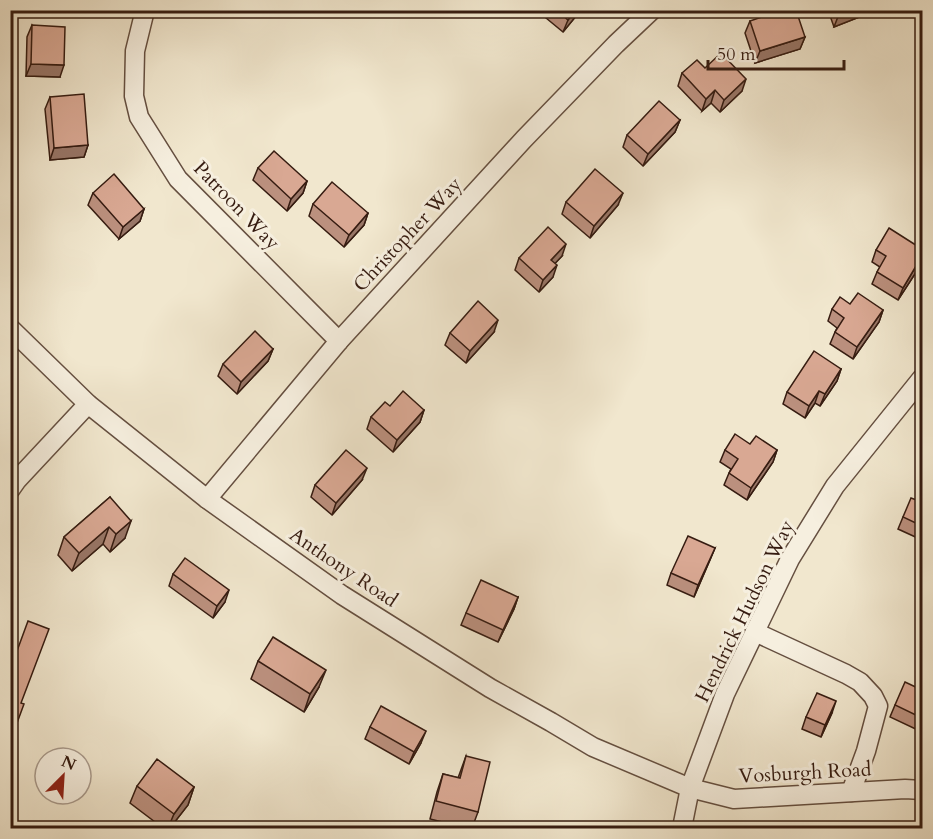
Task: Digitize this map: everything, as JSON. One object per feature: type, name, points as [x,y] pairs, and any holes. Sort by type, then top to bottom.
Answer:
[{"type":"street","name":"Patroon Way","points":[[145,10],[135,51],[134,96],[139,117],[178,179],[339,341]]},
{"type":"street","name":"Christopher Way","points":[[207,499],[339,341],[524,139],[652,10]]},
{"type":"street","name":"Anthony Road","points":[[10,328],[88,404],[207,499],[342,595],[490,688],[593,747],[690,788]]},
{"type":"street","name":"Hendrick Hudson Way","points":[[682,828],[690,788],[725,693],[790,559],[835,486],[922,378]]},
{"type":"street","points":[[10,490],[88,404]]},
{"type":"street","points":[[755,632],[846,674],[860,682],[873,696],[878,706],[866,751],[850,792]]},
{"type":"street","name":"Vosburgh Road","points":[[690,788],[734,799],[905,789],[922,790]]},
{"type":"building","points":[[557,10],[575,10],[568,20]]},
{"type":"building","points":[[782,10],[796,10],[805,37],[760,51],[750,21]]},
{"type":"building","points":[[837,10],[849,10],[839,14]]},
{"type":"building","points":[[32,25],[65,27],[64,65],[31,64]]},
{"type":"building","points":[[721,53],[746,79],[724,100],[715,90],[706,99],[682,73],[697,60],[705,68]]},
{"type":"building","points":[[84,94],[88,145],[54,148],[50,97]]},
{"type":"building","points":[[659,101],[680,120],[648,154],[627,135]]},
{"type":"building","points":[[274,151],[307,181],[291,199],[258,168]]},
{"type":"building","points":[[595,169],[623,193],[594,226],[566,202]]},
{"type":"building","points":[[114,174],[144,209],[123,227],[93,193]]},
{"type":"building","points":[[332,182],[368,213],[349,235],[313,204]]},
{"type":"building","points":[[548,227],[566,244],[551,260],[557,265],[543,280],[519,258]]},
{"type":"building","points":[[889,228],[922,249],[922,256],[903,288],[877,272],[886,256],[876,250]]},
{"type":"building","points":[[858,293],[883,310],[857,347],[835,332],[844,318],[832,309],[840,297],[850,304]]},
{"type":"building","points":[[478,301],[498,320],[470,351],[450,333]]},
{"type":"building","points":[[255,331],[273,349],[241,382],[223,364]]},
{"type":"building","points":[[814,351],[841,369],[825,394],[819,391],[809,406],[787,392]]},
{"type":"building","points":[[403,391],[424,410],[397,440],[371,417],[385,402],[390,406]]},
{"type":"building","points":[[735,434],[750,444],[756,436],[777,450],[751,488],[729,473],[738,459],[725,450]]},
{"type":"building","points":[[346,450],[367,468],[336,503],[315,485]]},
{"type":"building","points":[[110,497],[131,521],[116,534],[109,527],[79,553],[64,537]]},
{"type":"building","points":[[911,498],[922,502],[922,526],[903,517]]},
{"type":"building","points":[[688,536],[715,548],[698,585],[671,573]]},
{"type":"building","points":[[185,558],[229,590],[217,606],[173,574]]},
{"type":"building","points":[[481,580],[518,597],[503,630],[466,613]]},
{"type":"building","points":[[28,621],[49,629],[21,703],[24,704],[10,742],[10,670]]},
{"type":"building","points":[[273,637],[326,670],[310,694],[258,661]]},
{"type":"building","points":[[905,682],[922,690],[922,718],[895,705]]},
{"type":"building","points":[[817,693],[836,701],[825,725],[806,717]]},
{"type":"building","points":[[381,706],[426,731],[414,752],[370,727]]},
{"type":"building","points":[[466,756],[490,762],[478,812],[436,801],[443,774],[460,778]]},
{"type":"building","points":[[157,759],[194,787],[174,814],[137,786]]}]
